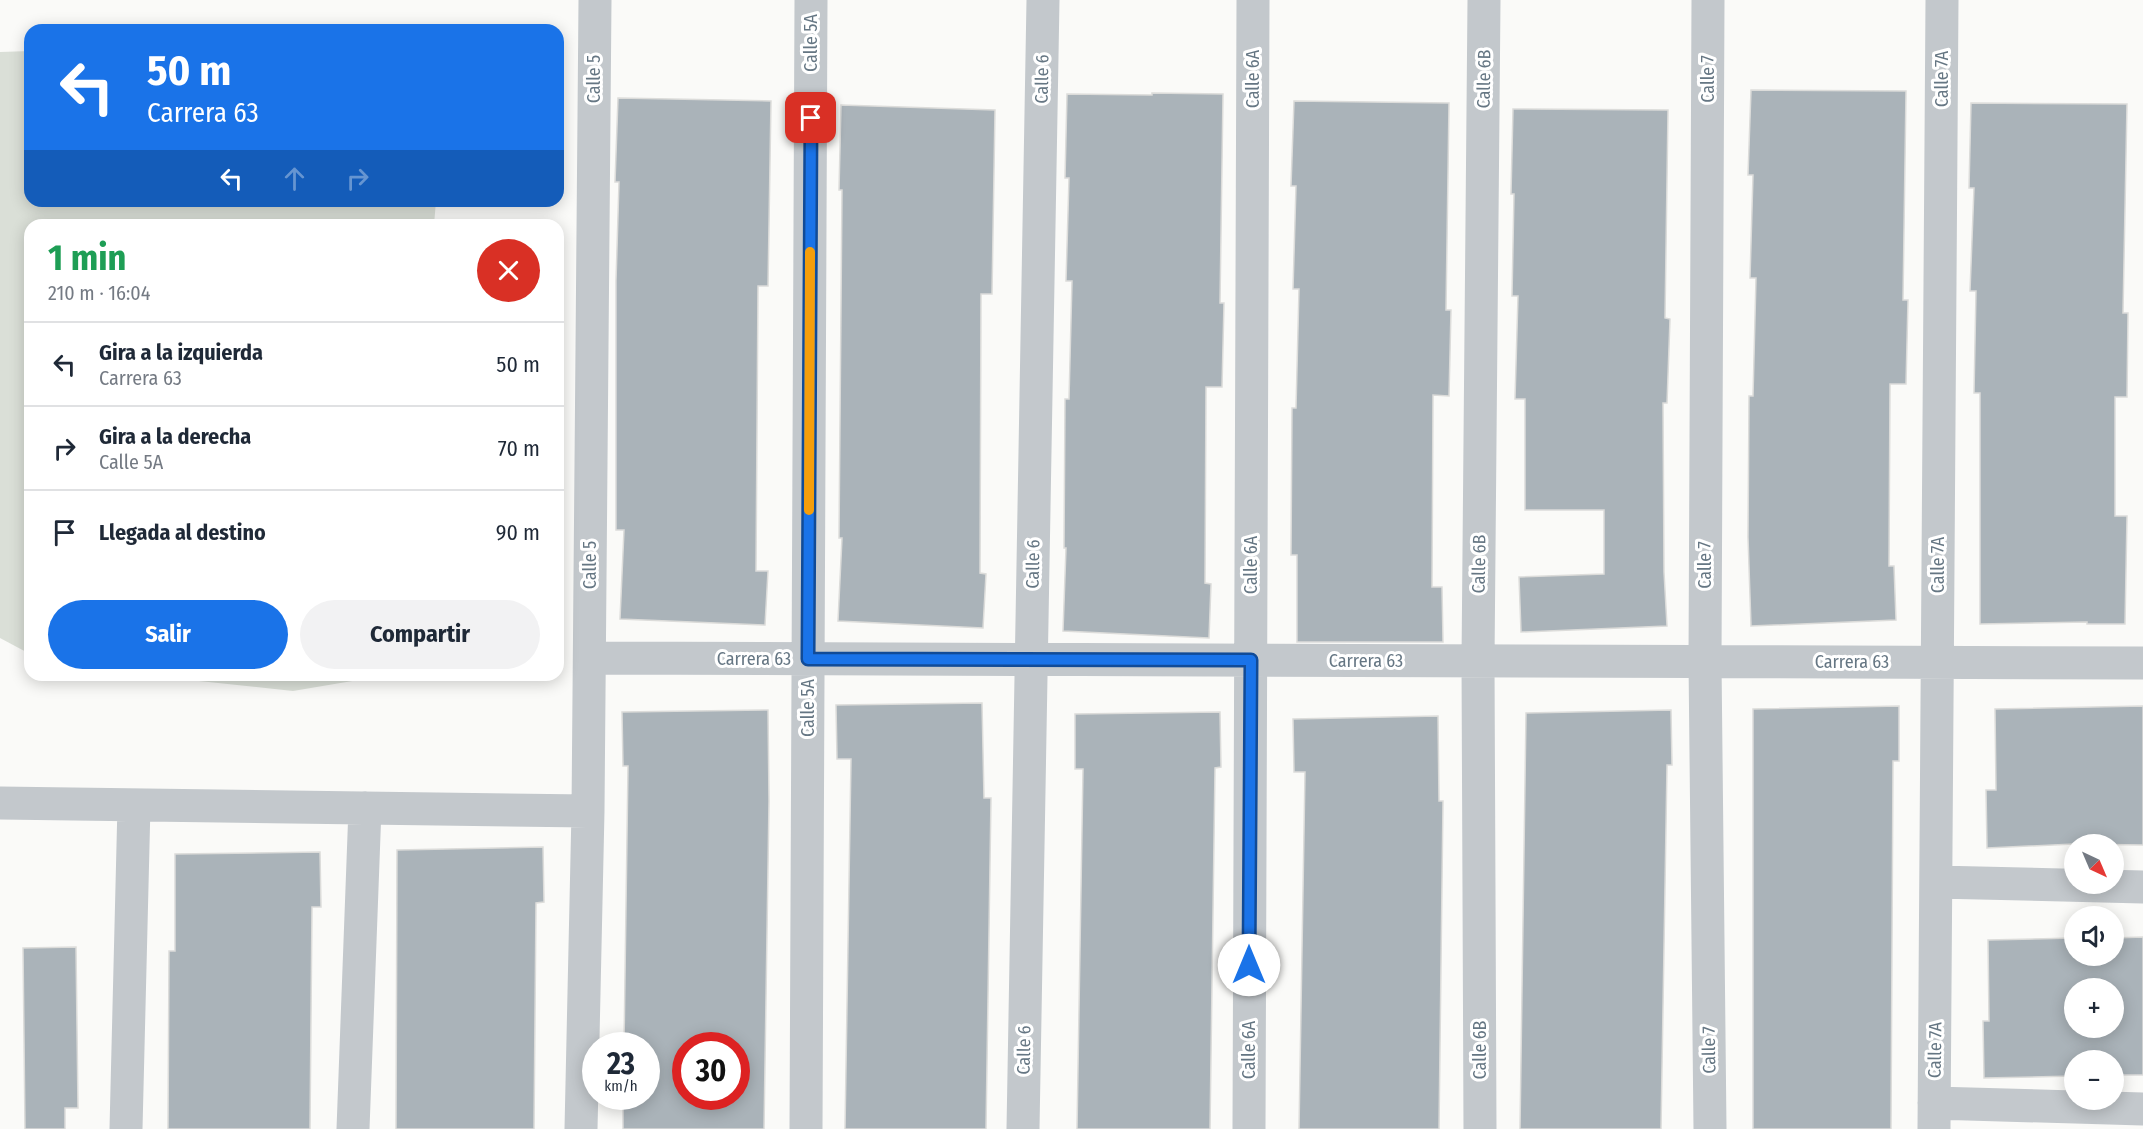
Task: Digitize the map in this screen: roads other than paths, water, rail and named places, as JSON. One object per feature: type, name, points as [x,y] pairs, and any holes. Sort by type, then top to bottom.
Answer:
[{"type":"street","name":"Calle 5","points":[[581,1129],[590,658],[595,0]]},
{"type":"street","name":"Calle 5A","points":[[806,1129],[811,0]]},
{"type":"street","name":"Calle 6","points":[[1023,1129],[1043,0]]},
{"type":"street","name":"Calle 6A","points":[[1249,1129],[1253,0]]},
{"type":"street","name":"Calle 6B","points":[[1480,1129],[1478,661],[1484,0]]},
{"type":"street","name":"Calle 7","points":[[1708,0],[1705,661],[1710,1129]]},
{"type":"street","name":"Calle 7A","points":[[1934,1116],[1942,0]]},
{"type":"street","name":"Carrera 63","points":[[590,658],[2143,663]]},
{"type":"street","points":[[0,803],[588,811]]},
{"type":"street","points":[[126,1129],[134,805]]},
{"type":"street","points":[[353,1129],[365,808]]},
{"type":"street","points":[[1936,882],[2143,887]]},
{"type":"street","points":[[1934,1116],[2143,1109]]}]
